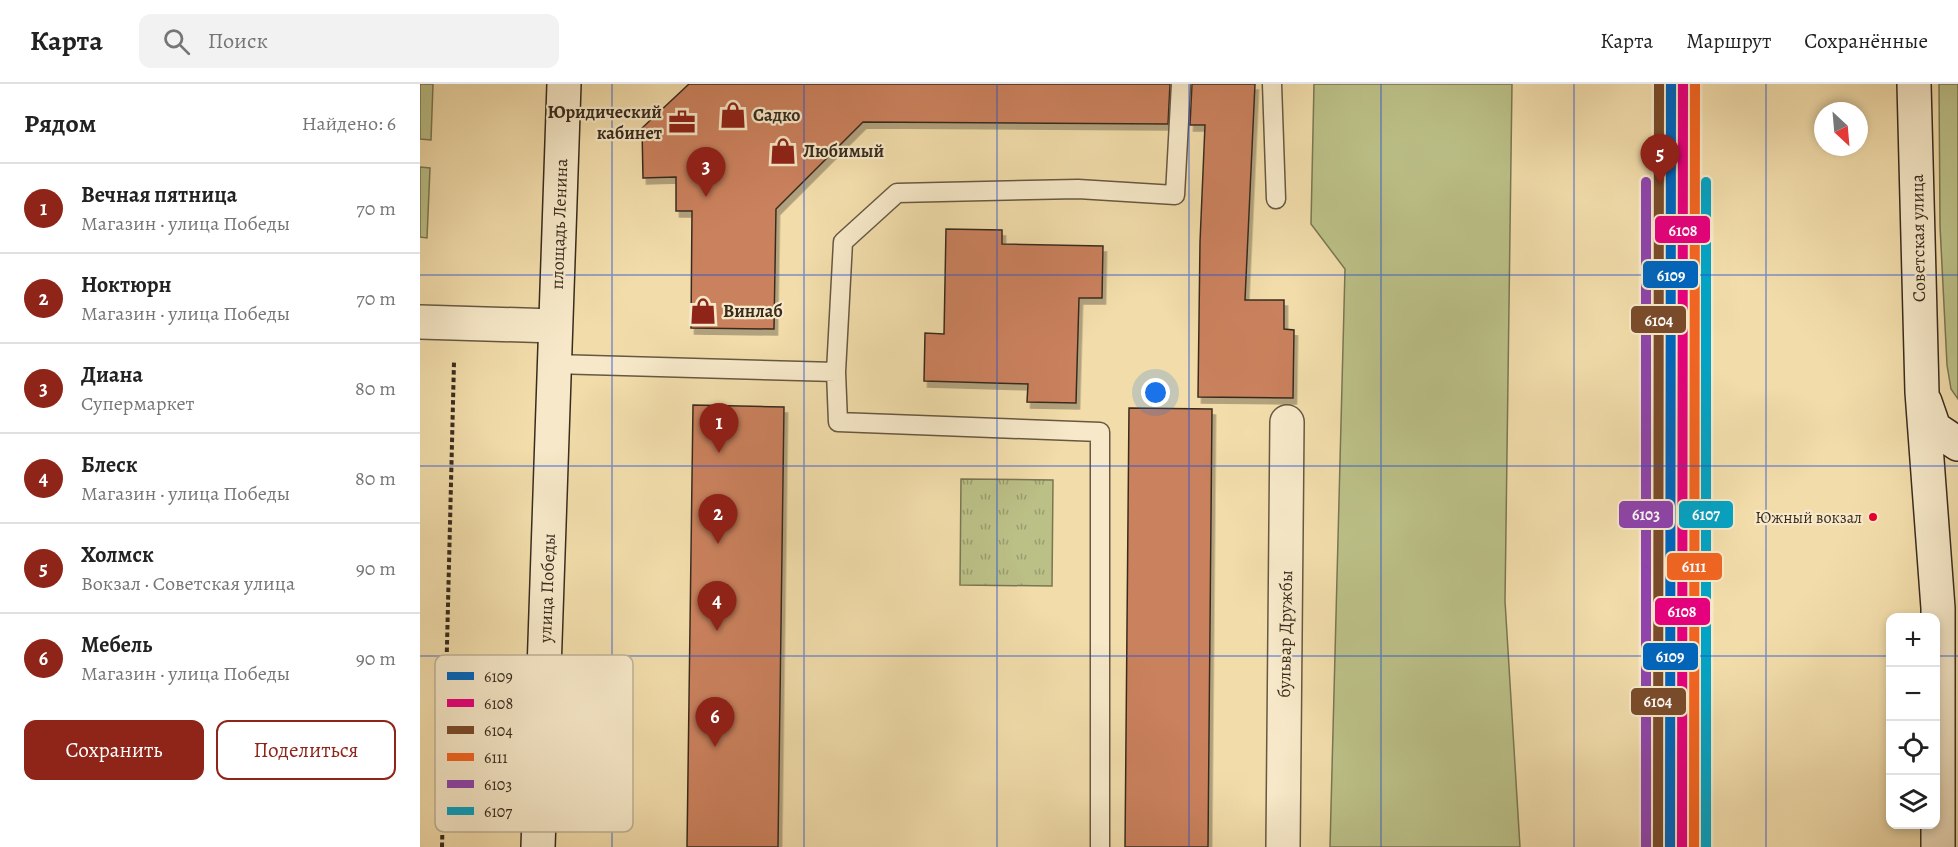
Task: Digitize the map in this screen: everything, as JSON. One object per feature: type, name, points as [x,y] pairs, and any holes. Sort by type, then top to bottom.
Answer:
[{"type":"main road","name":"площадь Ленина","points":[[554,364],[564,84]]},
{"type":"main road","name":"Советская улица","points":[[1914,84],[1922,392],[1938,608],[1938,847]]},
{"type":"main road","points":[[420,322],[555,326]]},
{"type":"main road","name":"улица Победы","points":[[544,655],[554,364]]},
{"type":"main road","name":"Советская улица","points":[[1922,392],[1934,428],[1958,444]]},
{"type":"main road","name":"бульвар Дружбы","points":[[1283,847],[1287,422]]},
{"type":"main road","name":"Советская улица","points":[[1938,608],[1958,554]]},
{"type":"main road","name":"улица Победы","points":[[538,832],[538,847]]},
{"type":"lane","points":[[1100,847],[1100,432],[838,422],[837,372],[843,242],[897,193],[1078,189],[1175,195],[1181,84]]},
{"type":"lane","points":[[1272,84],[1276,199]]},
{"type":"lane","points":[[554,364],[837,372]]},
{"type":"path","points":[[446,655],[455,356]]},
{"type":"path","points":[[442,832],[442,847]]},
{"type":"green space","points":[[420,84],[433,84],[431,140],[420,139]]},
{"type":"green space","points":[[1314,84],[1512,84],[1505,601],[1520,847],[1330,847],[1345,269],[1311,224]]},
{"type":"green space","points":[[1939,84],[1958,84],[1958,399],[1951,389],[1947,365],[1940,226]]},
{"type":"green space","points":[[420,167],[430,168],[427,238],[420,237]]},
{"type":"green space","points":[[961,479],[1053,480],[1052,586],[960,585]]},
{"type":"building","points":[[689,84],[1170,84],[1168,124],[863,122],[776,209],[774,329],[691,328],[692,211],[676,211],[676,177],[643,178],[642,128]]},
{"type":"building","points":[[1192,84],[1255,84],[1245,300],[1284,300],[1284,329],[1294,330],[1293,398],[1198,397],[1200,242],[1205,125],[1190,125]]},
{"type":"building","points":[[946,229],[1002,230],[1002,244],[1103,246],[1102,298],[1079,298],[1076,403],[1027,402],[1028,384],[924,381],[925,333],[944,334]]},
{"type":"building","points":[[693,405],[784,407],[778,847],[687,847]]},
{"type":"building","points":[[1129,408],[1212,409],[1208,847],[1125,847]]},
{"type":"transit line","name":"6104","points":[[1658,847],[1659,84]]},
{"type":"transit line","name":"6109","points":[[1670,847],[1671,84]]},
{"type":"transit line","name":"6108","points":[[1682,847],[1683,84]]},
{"type":"transit line","name":"6111","points":[[1694,847],[1695,84]]},
{"type":"transit line","name":"6103","points":[[1646,182],[1646,847]]},
{"type":"transit line","name":"6107","points":[[1706,182],[1706,847]]},
{"type":"place","name":"Садко","points":[[733,115]]},
{"type":"place","name":"Юридический кабинет","points":[[682,122]]},
{"type":"place","name":"Любимый","points":[[783,151]]},
{"type":"place","name":"Холмск","points":[[1660,184]]},
{"type":"place","name":"Диана","points":[[706,197]]},
{"type":"place","name":"Винлаб","points":[[703,311]]},
{"type":"place","name":"Вечная пятница","points":[[719,453]]},
{"type":"place","name":"Южный вокзал","points":[[1873,517]]},
{"type":"place","name":"Ноктюрн","points":[[718,544]]},
{"type":"place","name":"Блеск","points":[[717,631]]},
{"type":"place","name":"Мебель","points":[[715,747]]}]
